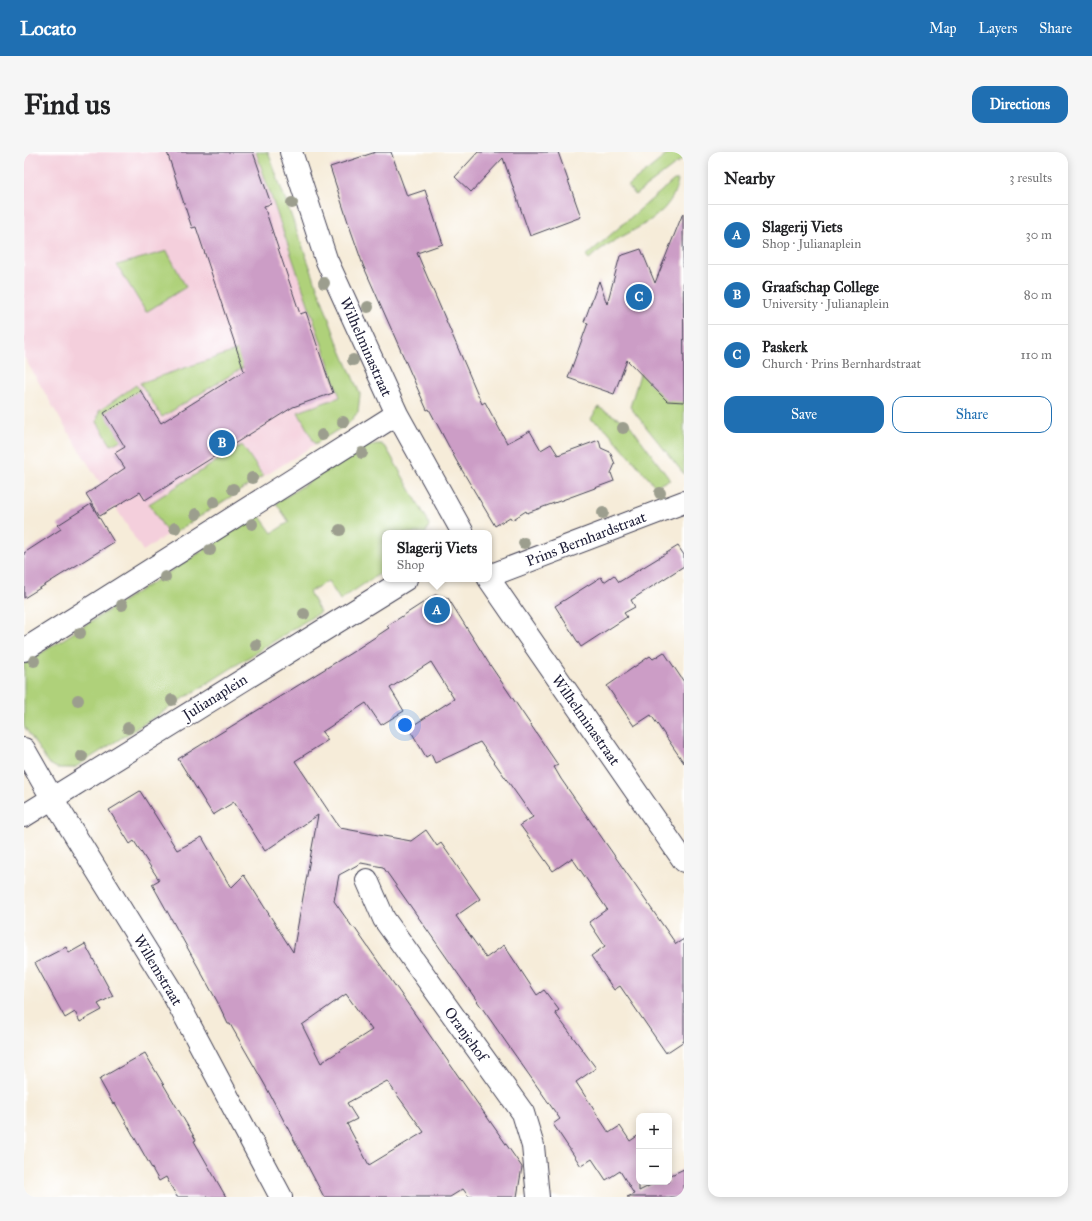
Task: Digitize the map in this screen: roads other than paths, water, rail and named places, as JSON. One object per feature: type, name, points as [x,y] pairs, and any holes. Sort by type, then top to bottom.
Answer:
[{"type":"street","name":"Wilhelminastraat","points":[[291,152],[326,259],[397,414],[461,530]]},
{"type":"street","points":[[24,650],[397,414]]},
{"type":"street","name":"Prins Bernhardstraat","points":[[492,577],[684,502]]},
{"type":"street","name":"Julianaplein","points":[[24,816],[401,582]]},
{"type":"street","name":"Wilhelminastraat","points":[[492,582],[684,861]]},
{"type":"street","name":"Willemstraat","points":[[24,749],[52,798],[172,992],[281,1197]]},
{"type":"street","name":"Oranjehof","points":[[367,880],[384,919],[522,1113],[533,1146],[538,1197]]},
{"type":"place","name":"Paskerk","points":[[639,297]]},
{"type":"place","name":"Graafschap College","points":[[222,443]]},
{"type":"place","name":"Slagerij Viets","points":[[437,610]]}]
